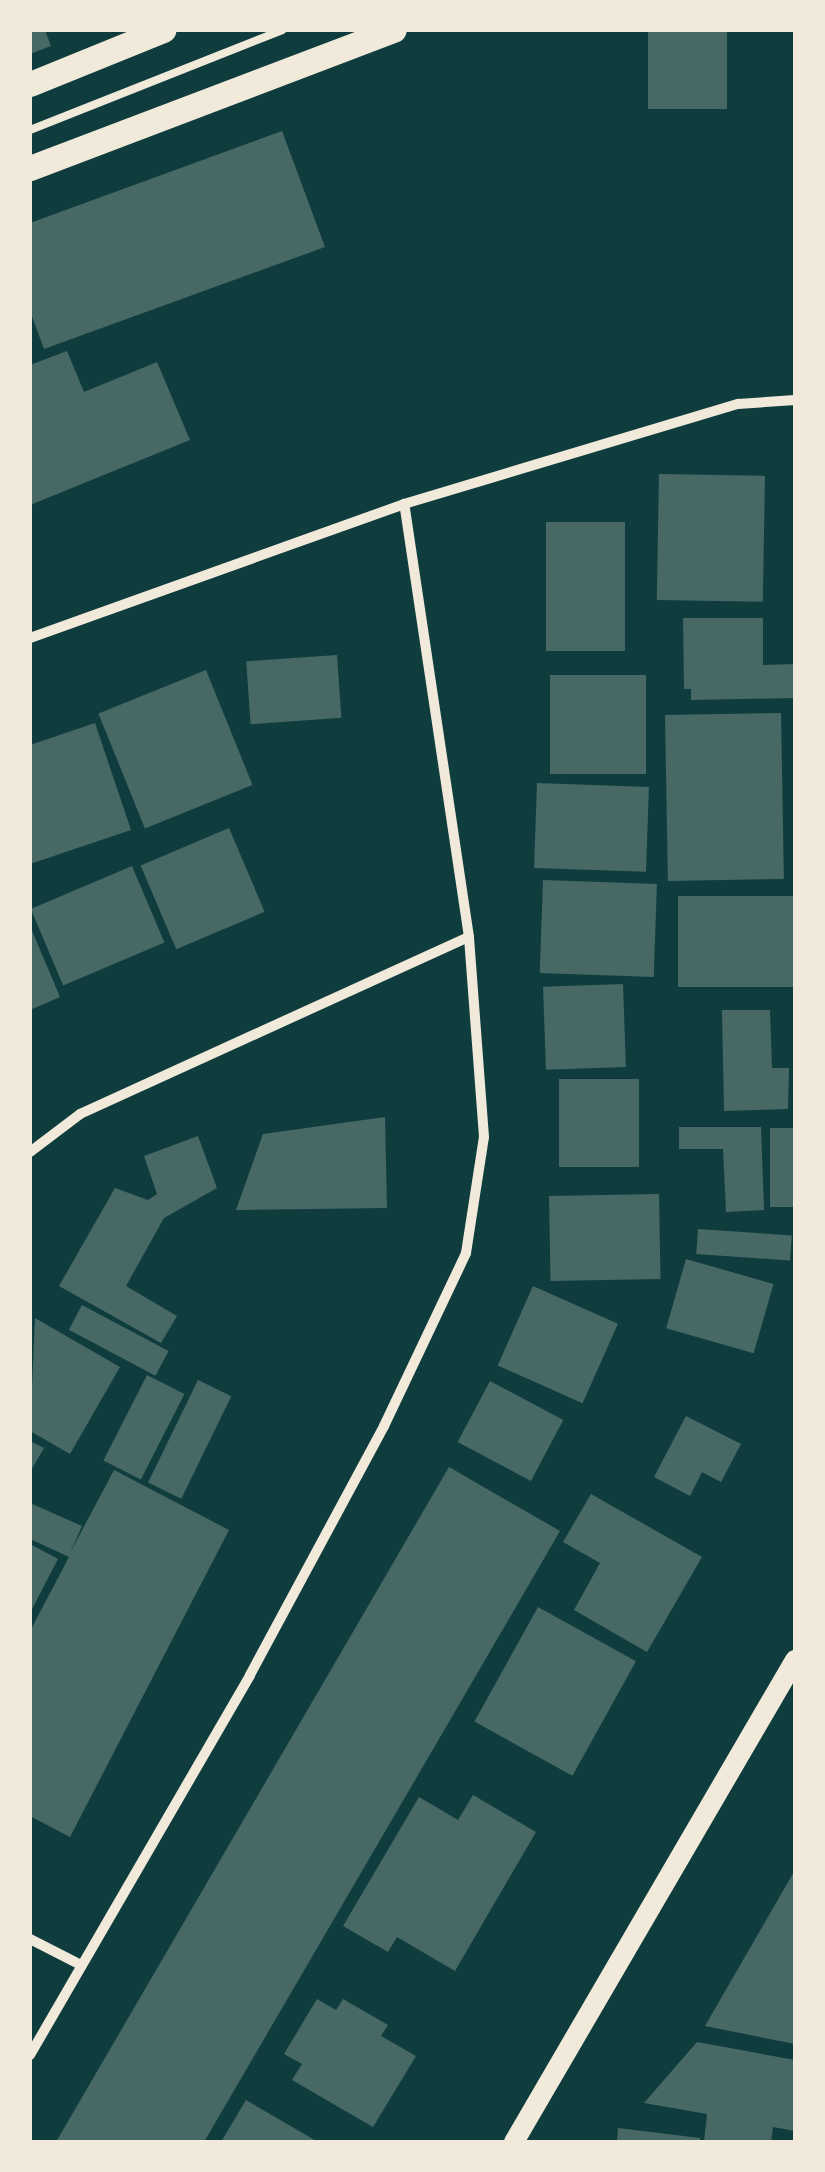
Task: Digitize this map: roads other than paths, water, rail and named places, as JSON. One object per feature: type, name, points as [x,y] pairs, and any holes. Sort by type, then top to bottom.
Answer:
[{"type":"main road","points":[[30,84],[163,30]]},
{"type":"main road","points":[[30,168],[394,30]]},
{"type":"main road","points":[[514,2142],[795,1660]]},
{"type":"street","points":[[30,638],[404,504],[738,404],[795,400]]},
{"type":"street","points":[[30,2055],[79,1964],[250,1675],[384,1426],[466,1253],[484,1137],[469,936],[404,504]]},
{"type":"street","points":[[30,1152],[80,1114],[469,936]]},
{"type":"street","points":[[30,1938],[79,1964]]},
{"type":"lane","points":[[30,130],[282,30]]}]
